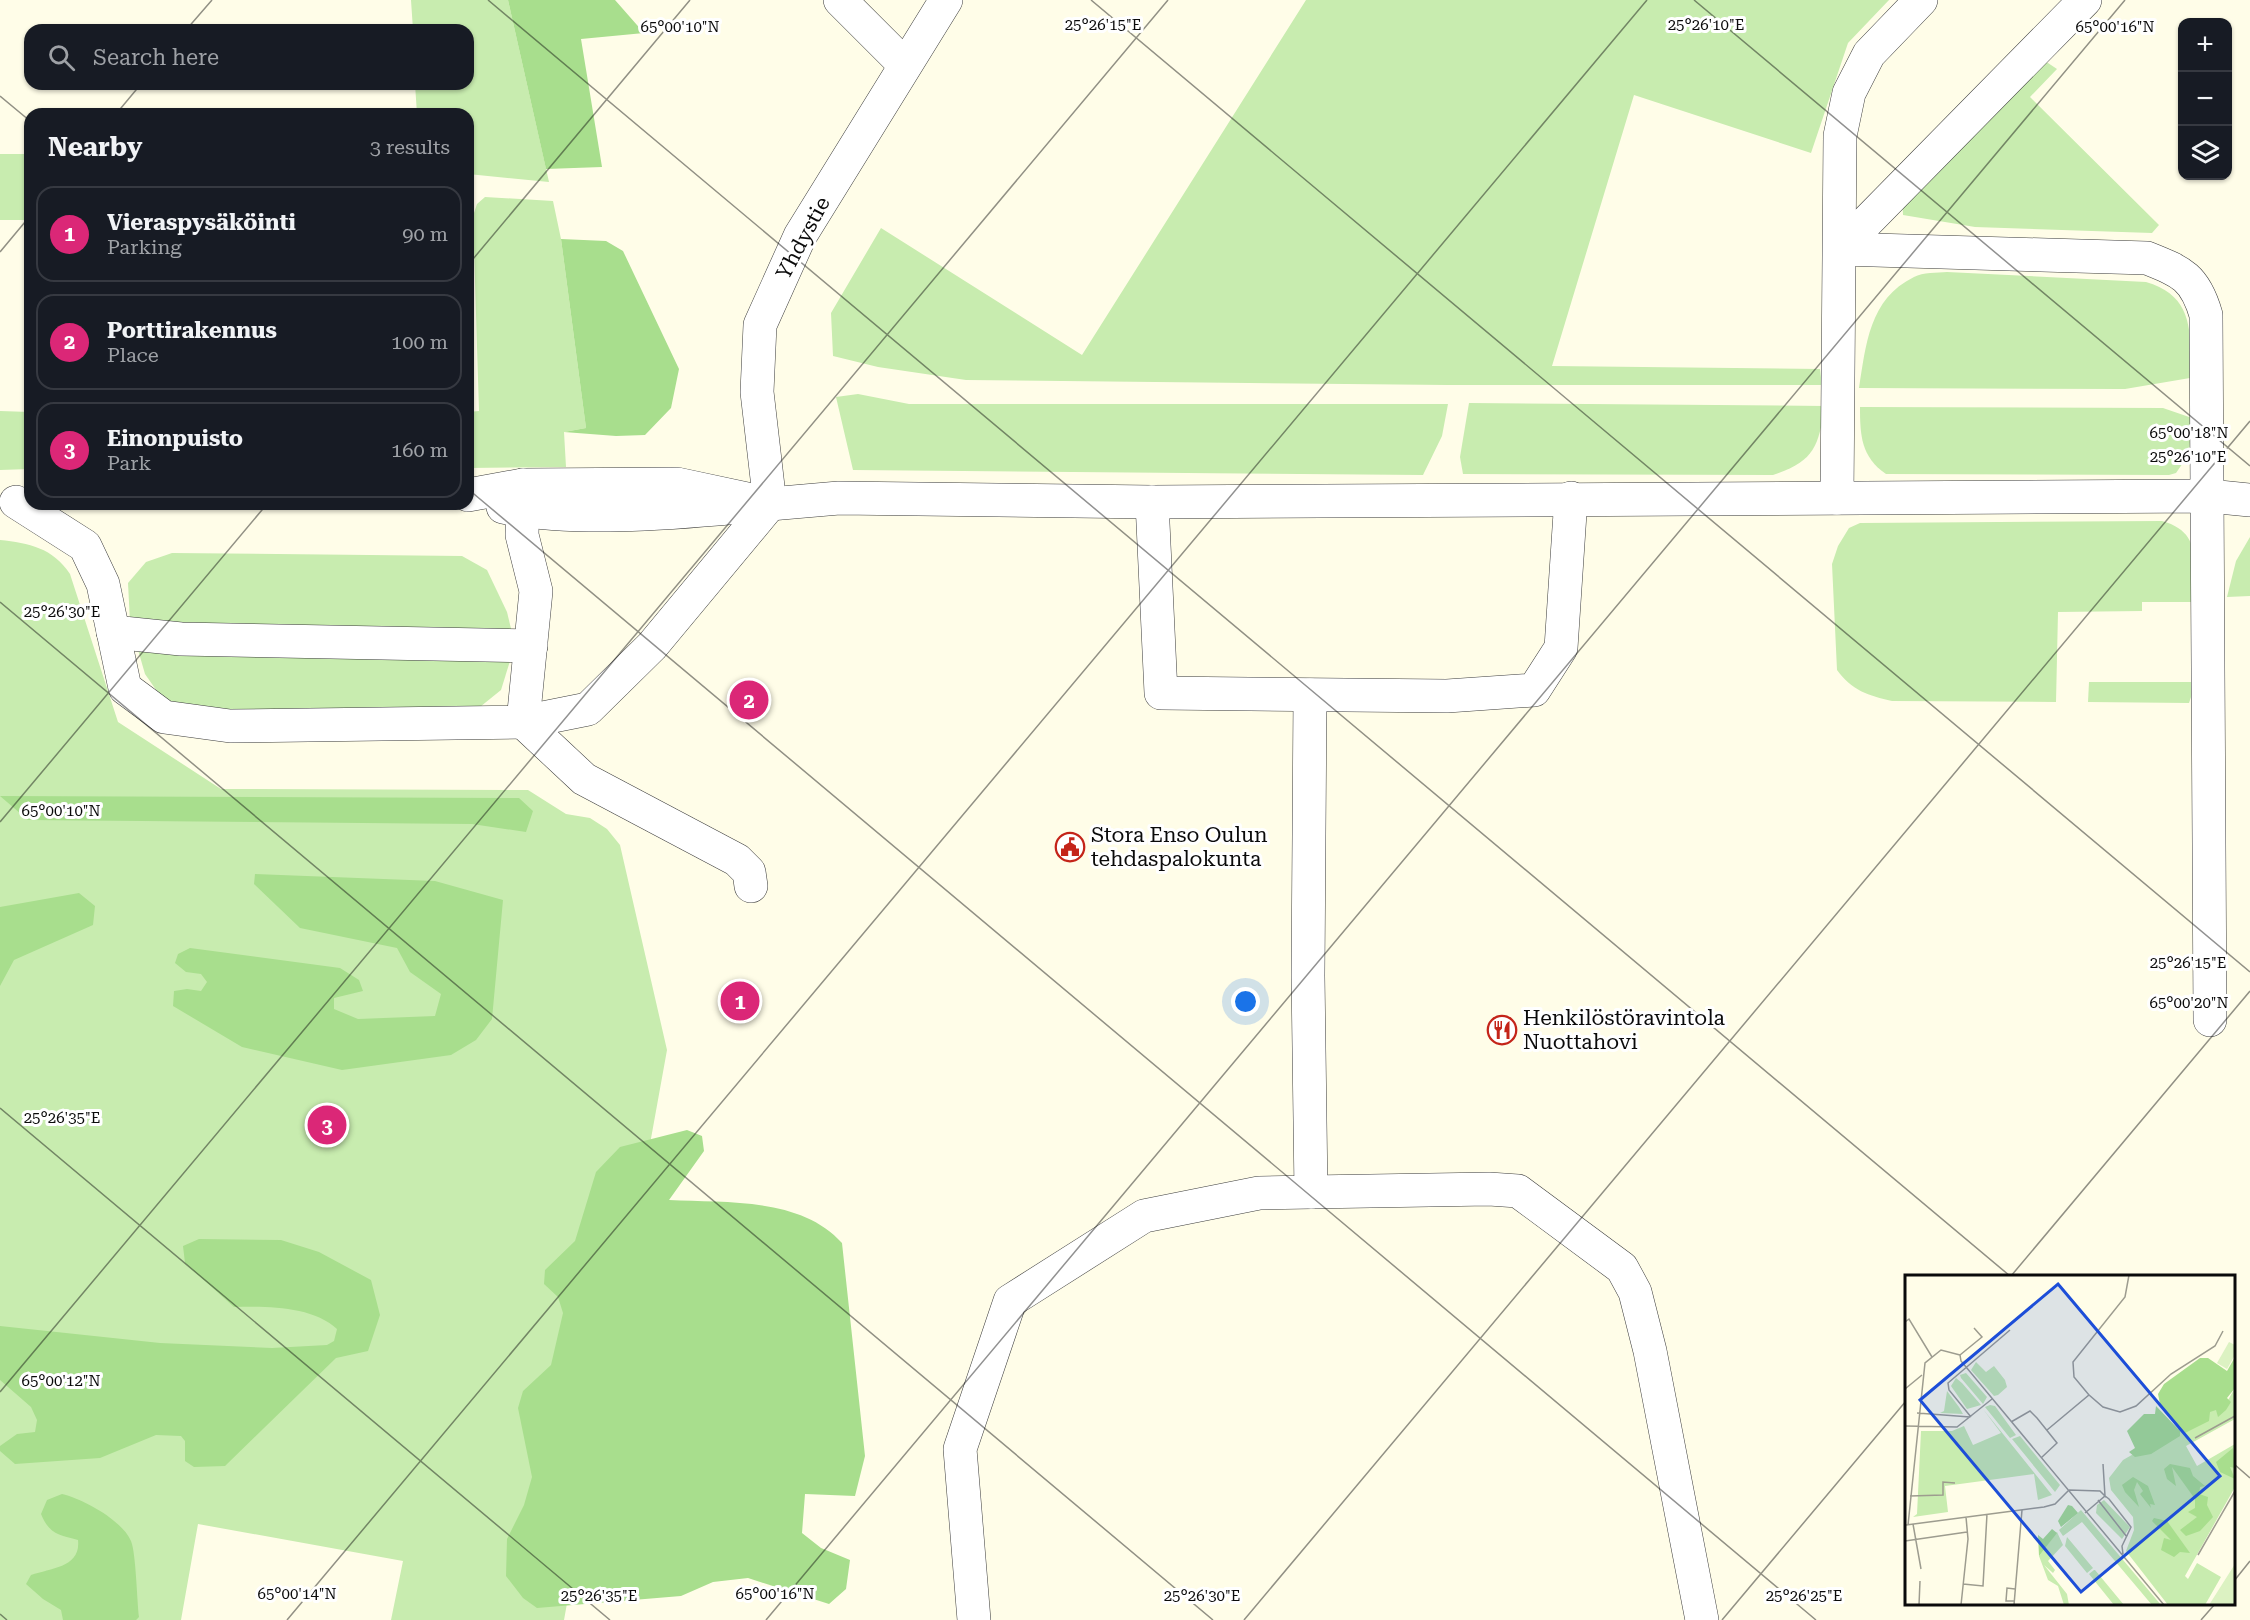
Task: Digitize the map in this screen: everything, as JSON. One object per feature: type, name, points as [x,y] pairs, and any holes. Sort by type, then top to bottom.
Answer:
[{"type":"lane","points":[[840,0],[904,64]]},
{"type":"lane","name":"Yhdystie","points":[[770,504],[757,392],[760,326],[800,236],[904,64],[946,0]]},
{"type":"lane","points":[[1837,498],[1840,136],[1849,93],[1869,54],[1921,0]]},
{"type":"lane","points":[[1840,249],[2085,0]]},
{"type":"lane","points":[[1840,249],[2147,258],[2178,271],[2199,291],[2206,315],[2209,496],[2210,1020]]},
{"type":"lane","points":[[474,501],[523,498],[565,484],[677,484],[770,504]]},
{"type":"lane","points":[[474,495],[523,498],[661,513],[839,498],[1152,501],[2209,496],[2250,500]]},
{"type":"lane","points":[[523,498],[522,535],[536,591],[523,722]]},
{"type":"lane","points":[[1152,501],[1161,693],[1448,696],[1534,690],[1561,648],[1570,498]]},
{"type":"lane","points":[[28,510],[85,546],[103,584],[125,688],[164,717],[230,726],[523,722],[588,709],[652,646],[770,504]]},
{"type":"lane","points":[[113,632],[181,639],[531,645]]},
{"type":"lane","points":[[1310,694],[1308,986],[1311,1192]]},
{"type":"lane","points":[[523,722],[584,779],[737,860],[749,872],[751,886]]},
{"type":"lane","points":[[974,1620],[960,1449],[1010,1301],[1144,1216],[1259,1193],[1489,1189],[1518,1191],[1622,1268],[1635,1292],[1650,1351],[1702,1620]]},
{"type":"green space","points":[[411,0],[508,0],[549,182],[474,175],[474,108],[417,108],[415,90],[474,90],[474,24],[413,24]]},
{"type":"green space","points":[[508,0],[615,0],[644,33],[581,39],[602,167],[546,169]]},
{"type":"green space","points":[[1306,0],[1889,0],[1848,43],[1811,153],[1634,95],[1552,366],[1820,369],[1822,385],[1448,385],[966,380],[878,367],[833,356],[831,313],[881,228],[1082,355]]},
{"type":"green space","points":[[2042,59],[2057,69],[2030,97],[2159,225],[2152,233],[1975,227],[1903,215],[1902,196]]},
{"type":"green space","points":[[0,154],[24,154],[24,220],[0,220]]},
{"type":"green space","points":[[485,197],[553,201],[561,239],[586,428],[564,432],[566,467],[474,468],[474,411],[479,411],[474,248],[474,213],[477,204]]},
{"type":"green space","points":[[561,239],[606,241],[623,251],[679,369],[671,408],[645,435],[616,436],[564,432],[586,428]]},
{"type":"green space","points":[[1947,272],[2146,282],[2162,288],[2174,297],[2182,307],[2187,319],[2190,378],[2125,389],[1859,388],[1872,325],[1887,298],[1899,286],[1918,275]]},
{"type":"green space","points":[[858,394],[909,404],[1448,404],[1442,436],[1423,475],[853,470],[836,397]]},
{"type":"green space","points":[[1469,403],[1825,406],[1820,433],[1812,451],[1797,464],[1773,475],[1463,474],[1460,457]]},
{"type":"green space","points":[[1860,407],[2163,408],[2192,418],[2189,454],[2176,473],[2169,475],[1886,474],[1867,453],[1862,436]]},
{"type":"green space","points":[[0,411],[24,412],[24,469],[0,470]]},
{"type":"green space","points":[[2162,521],[2176,526],[2191,542],[2194,564],[2191,602],[2142,602],[2142,611],[2058,612],[2056,702],[1892,701],[1861,691],[1848,683],[1837,670],[1832,564],[1838,546],[1849,528],[1860,523]]},
{"type":"green space","points":[[2250,537],[2250,596],[2227,597],[2236,561]]},
{"type":"green space","points":[[0,540],[40,548],[56,558],[70,574],[118,722],[221,789],[528,790],[566,814],[590,818],[607,829],[620,845],[667,1050],[564,1620],[391,1620],[403,1561],[198,1524],[181,1620],[0,1620]]},
{"type":"green space","points":[[172,553],[462,556],[487,570],[507,612],[515,645],[501,690],[475,711],[170,710],[145,674],[130,622],[128,583],[146,562]]},
{"type":"green space","points":[[2089,682],[2192,682],[2192,694],[2189,703],[2088,702]]},
{"type":"green space","points":[[0,796],[519,798],[533,811],[526,832],[472,824],[28,820]]},
{"type":"green space","points":[[255,874],[435,881],[503,900],[492,1019],[476,1040],[451,1055],[342,1070],[242,1047],[173,1006],[174,991],[187,989],[201,991],[207,982],[201,974],[186,972],[175,963],[178,954],[190,948],[340,968],[359,980],[363,991],[334,998],[334,1009],[358,1019],[435,1016],[441,994],[410,972],[397,948],[300,928],[254,884]]},
{"type":"green space","points":[[79,893],[95,906],[93,925],[14,960],[0,986],[0,907]]},
{"type":"green space","points":[[687,1130],[702,1136],[704,1151],[669,1200],[762,1205],[784,1210],[806,1217],[825,1228],[842,1243],[865,1456],[855,1496],[805,1494],[802,1533],[821,1548],[850,1560],[846,1589],[829,1604],[748,1578],[713,1582],[681,1596],[537,1608],[523,1598],[506,1576],[507,1539],[524,1505],[532,1477],[518,1408],[523,1391],[551,1365],[563,1313],[558,1297],[544,1284],[545,1270],[575,1241],[596,1172],[620,1147]]},
{"type":"green space","points":[[199,1239],[281,1240],[319,1252],[371,1280],[380,1315],[368,1351],[336,1358],[225,1466],[194,1467],[185,1461],[185,1441],[181,1436],[156,1435],[100,1458],[15,1464],[0,1451],[0,1446],[17,1434],[35,1432],[37,1420],[31,1407],[0,1380],[0,1326],[160,1343],[272,1348],[327,1345],[334,1341],[337,1329],[327,1321],[315,1316],[274,1307],[234,1307],[185,1263],[183,1246]]},
{"type":"green space","points":[[62,1494],[80,1500],[111,1518],[131,1541],[139,1617],[136,1620],[63,1620],[61,1610],[43,1599],[26,1584],[31,1575],[56,1568],[70,1561],[78,1549],[78,1540],[55,1533],[47,1526],[41,1514],[47,1500]]},
{"type":"place","name":"Porttirakennus","points":[[749,700]]},
{"type":"place","name":"Stora Enso Oulun tehdaspalokunta","points":[[1070,847]]},
{"type":"place","name":"Vieraspysäköinti","points":[[740,1001]]},
{"type":"place","name":"Henkilöstöravintola Nuottahovi","points":[[1502,1030]]},
{"type":"place","name":"Einonpuisto","points":[[327,1125]]}]
